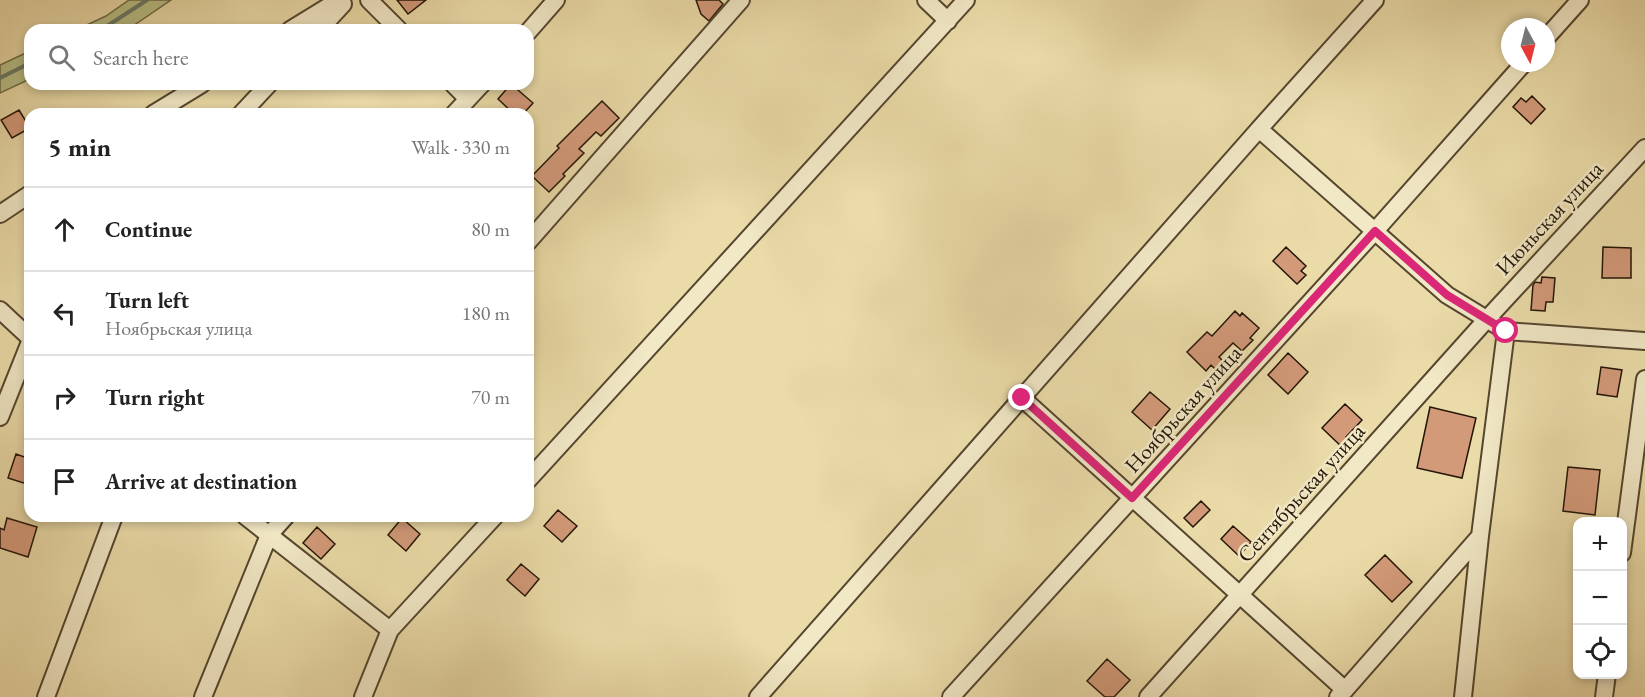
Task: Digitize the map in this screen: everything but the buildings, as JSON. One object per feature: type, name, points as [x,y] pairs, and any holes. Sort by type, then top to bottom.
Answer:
[{"type":"street","points":[[300,24],[339,0]]},
{"type":"street","points":[[325,24],[347,0]]},
{"type":"street","points":[[369,0],[393,24]]},
{"type":"street","points":[[534,25],[556,0]]},
{"type":"street","points":[[534,235],[741,0]]},
{"type":"street","points":[[926,0],[948,21]]},
{"type":"street","points":[[534,473],[966,0]]},
{"type":"street","points":[[758,697],[1375,0]]},
{"type":"street","points":[[1555,28],[1580,0]]},
{"type":"street","name":"Ноябрьская улица","points":[[951,697],[1375,231],[1516,72]]},
{"type":"street","points":[[163,108],[192,90]]},
{"type":"street","points":[[246,108],[263,90]]},
{"type":"street","points":[[459,90],[468,99]]},
{"type":"street","points":[[460,108],[476,90]]},
{"type":"street","points":[[1259,129],[1447,295],[1506,331],[1645,341]]},
{"type":"street","name":"Июньская улица","points":[[1487,319],[1645,148]]},
{"type":"street","points":[[0,214],[24,198]]},
{"type":"street","points":[[0,310],[24,332]]},
{"type":"street","name":"Сентябрьская улица","points":[[1148,697],[1487,319]]},
{"type":"street","points":[[1463,697],[1480,536],[1506,331]]},
{"type":"street","points":[[0,417],[24,357]]},
{"type":"street","points":[[1627,521],[1645,379]]},
{"type":"street","points":[[1022,398],[1240,595],[1341,694],[1480,536]]},
{"type":"street","points":[[46,697],[112,522]]},
{"type":"street","points":[[253,522],[390,630]]},
{"type":"street","points":[[203,697],[269,535],[281,522]]},
{"type":"street","points":[[363,697],[390,630],[489,522]]},
{"type":"street","points":[[1604,697],[1606,679]]},
{"type":"green space","points":[[129,0],[171,0],[136,24],[89,24],[106,16]]},
{"type":"green space","points":[[24,54],[24,82],[0,93],[0,65]]},
{"type":"waterway","points":[[110,24],[147,0]]},
{"type":"waterway","points":[[0,78],[24,66]]},
{"type":"route","points":[[1022,398],[1132,498],[1375,231],[1447,295],[1506,331]]}]
